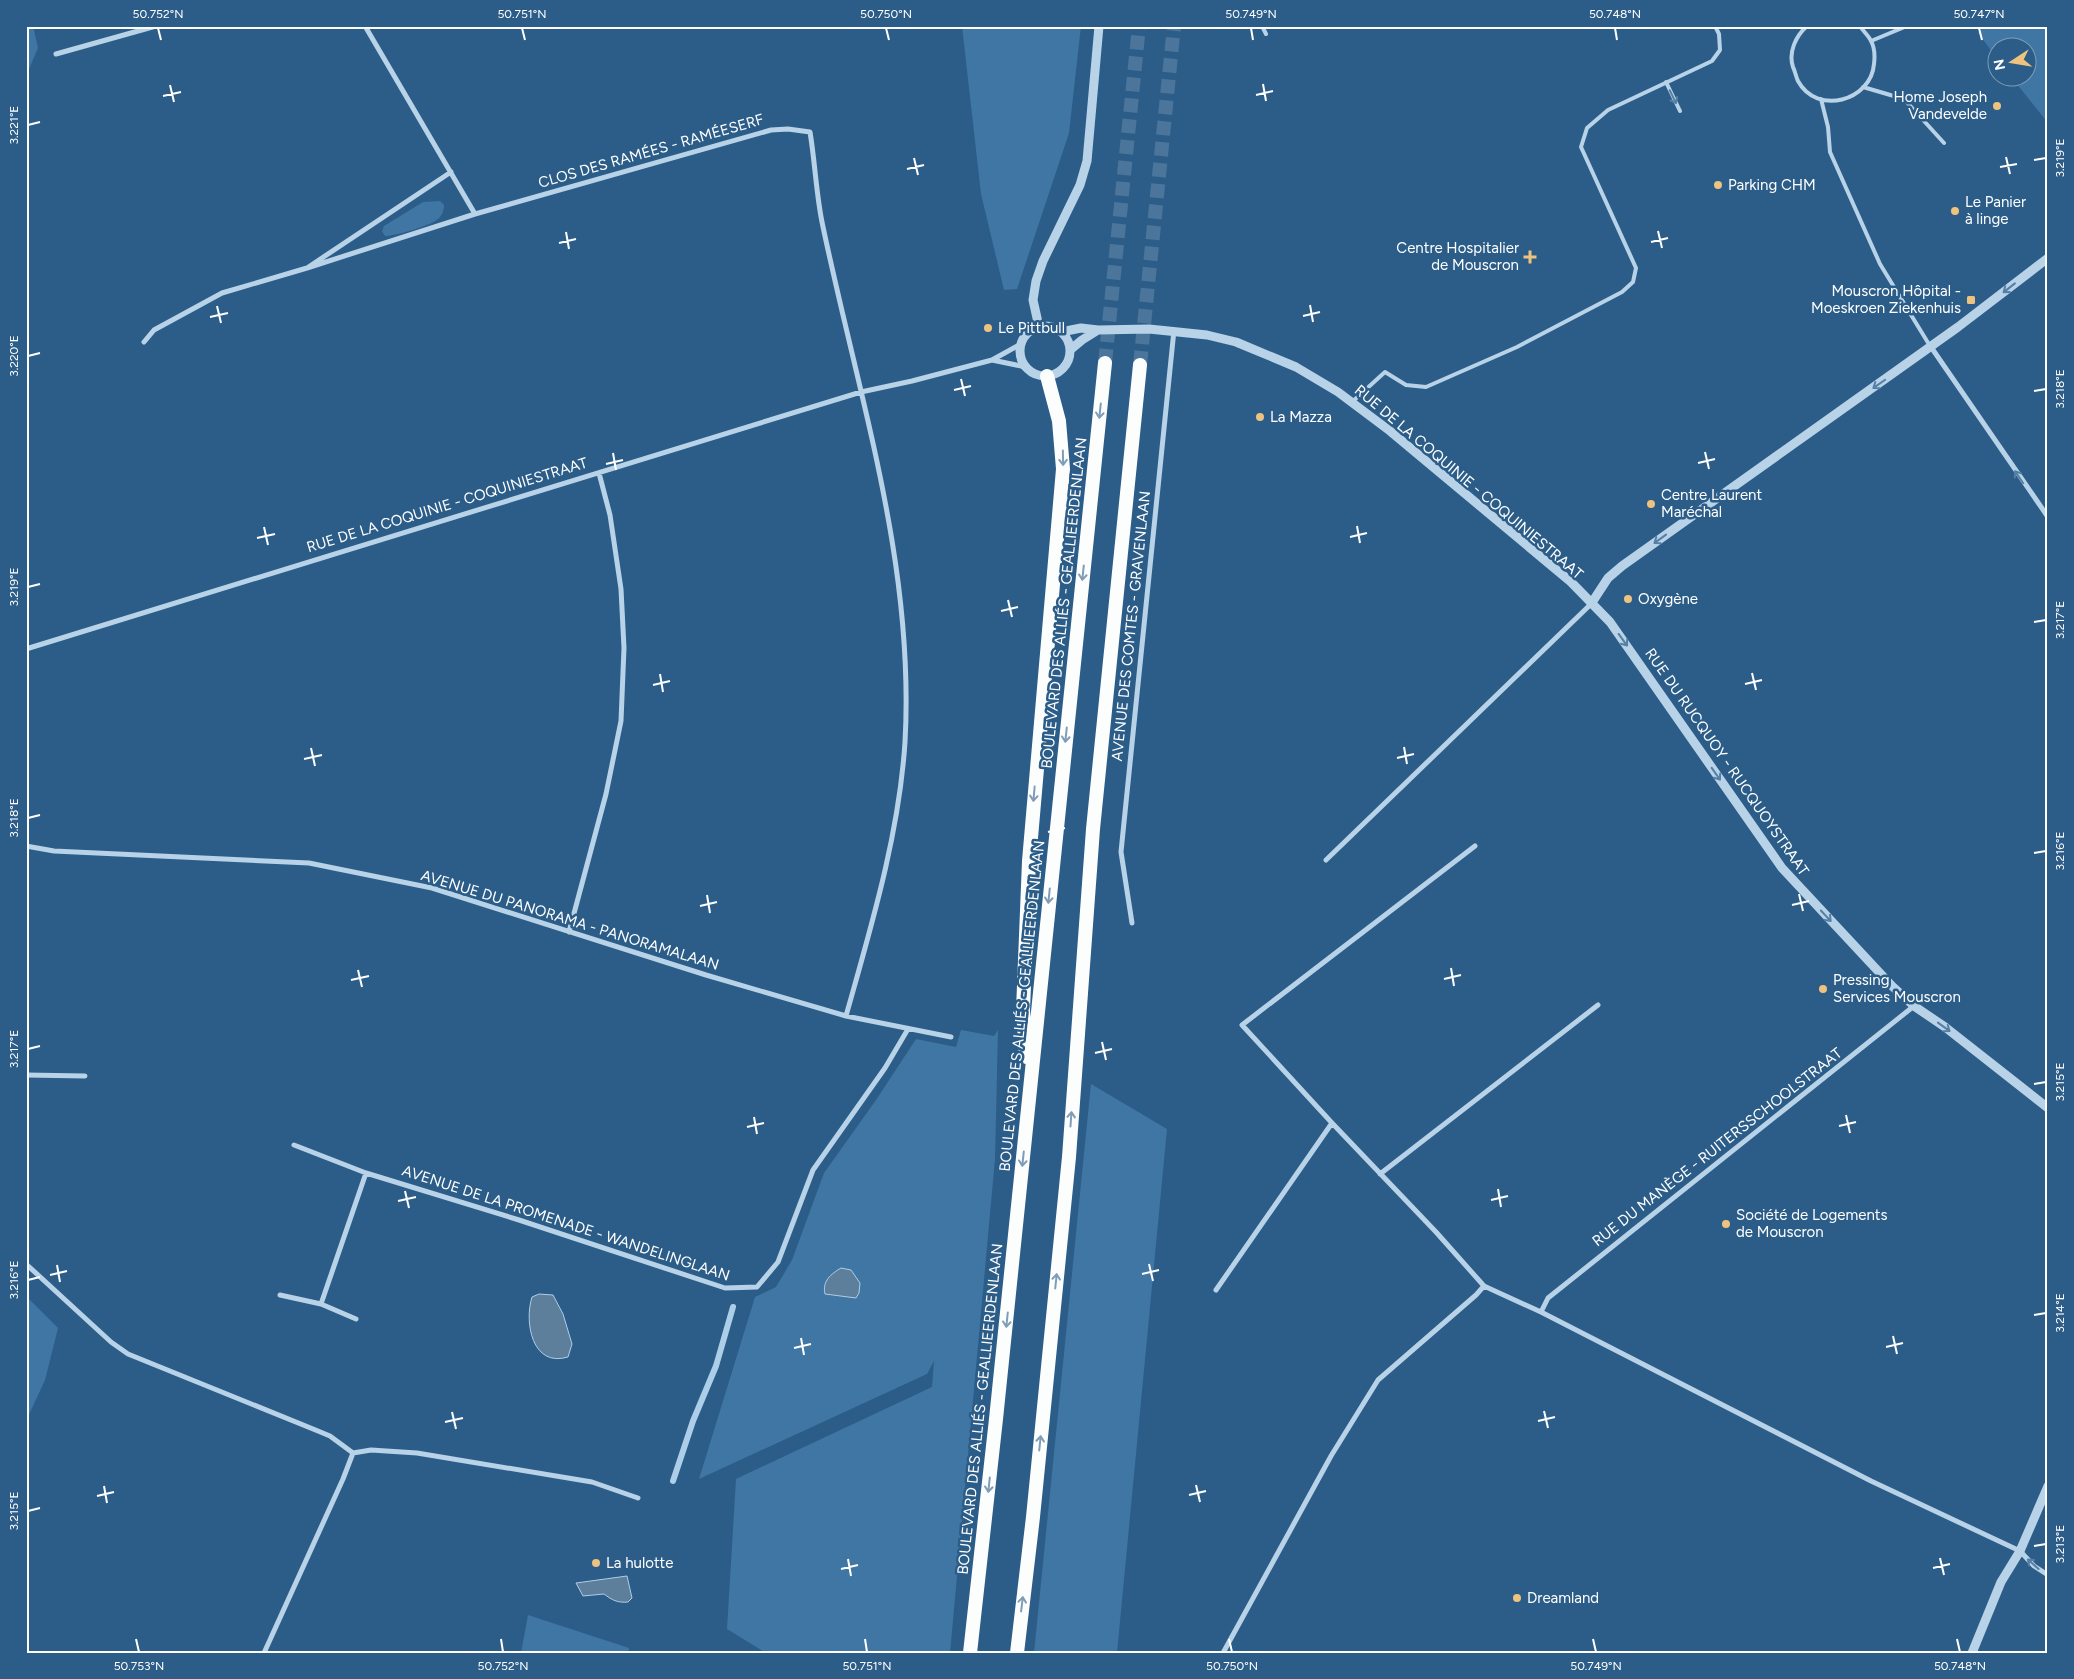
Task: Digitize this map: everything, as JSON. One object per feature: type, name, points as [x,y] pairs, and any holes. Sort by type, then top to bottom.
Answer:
[{"type":"highway","name":"BOULEVARD DES ALLIÉS - GEALLIEERDENLAAN","points":[[970,1653],[999,1391],[1105,363]]},
{"type":"highway","points":[[1017,1653],[1033,1517],[1069,1157],[1093,829],[1140,366]]},
{"type":"highway","points":[[1029,1093],[1023,1010],[1029,861],[1063,469],[1060,421],[1047,376]]},
{"type":"street","points":[[56,54],[156,26]]},
{"type":"street","points":[[365,26],[475,214]]},
{"type":"street","points":[[1039,327],[1034,300],[1036,281],[1043,261],[1080,185],[1086,161],[1099,26]]},
{"type":"street","name":"CLOS DES RAMÉES - RAMÉESERF","points":[[144,342],[154,330],[222,293],[475,214],[771,130],[788,129],[810,132],[821,220],[861,392]]},
{"type":"street","name":"CLOS DES RAMÉES - RAMÉESERF","points":[[307,268],[451,172]]},
{"type":"street","points":[[1326,860],[1591,604],[1608,578],[1622,566],[1931,347],[2048,258]]},
{"type":"street","name":"RUE DE LA COQUINIE - COQUINIESTRAAT","points":[[26,649],[861,392],[992,360],[1021,344],[1031,330],[1039,327],[1052,328],[1061,332],[1081,328],[1098,330],[1121,328],[1174,330],[1207,335],[1236,342],[1264,352],[1296,368],[1352,402],[1390,431],[1571,582],[1591,604]]},
{"type":"street","name":"RUE DE LA COQUINIE - COQUINIESTRAAT","points":[[992,360],[1026,367],[1039,376],[1047,376],[1061,371],[1069,358],[1070,350],[1098,330]]},
{"type":"street","name":"AVENUE DES COMTES - GRAVENLAAN","points":[[1132,923],[1121,852],[1174,330]]},
{"type":"street","points":[[1061,332],[1066,338],[1070,350]]},
{"type":"street","points":[[1021,344],[1020,355],[1026,367]]},
{"type":"street","points":[[1931,347],[2048,517]]},
{"type":"street","points":[[846,1016],[871,928],[900,789],[906,697],[902,612],[896,562],[879,469],[861,392]]},
{"type":"street","points":[[569,932],[606,794],[621,721],[624,648],[621,589],[610,514],[599,473]]},
{"type":"street","name":"RUE DU RUCQUOY - RUCQUOYSTRAAT","points":[[1591,604],[1610,622],[1622,638],[1782,868],[1877,970],[1914,1006],[1945,1027],[2048,1108]]},
{"type":"street","name":"AVENUE DU PANORAMA - PANORAMALAAN","points":[[26,846],[54,851],[309,863],[432,888],[706,976],[846,1016],[951,1037]]},
{"type":"street","points":[[1475,846],[1242,1025],[1436,1232],[1484,1286],[1541,1312],[1871,1481],[2020,1551],[2034,1566],[2048,1575]]},
{"type":"street","points":[[1380,1174],[1598,1005]]},
{"type":"street","name":"RUE DU MANÈGE - RUITERSSCHOOLSTRAAT","points":[[1541,1312],[1548,1298],[1914,1006]]},
{"type":"street","name":"AVENUE DE LA PROMENADE - WANDELINGLAAN","points":[[294,1144],[366,1173],[519,1220],[725,1288],[757,1286],[778,1262],[813,1170],[885,1068],[908,1029]]},
{"type":"street","points":[[26,1074],[85,1076]]},
{"type":"street","points":[[1216,1290],[1332,1123]]},
{"type":"street","points":[[321,1304],[366,1173]]},
{"type":"street","points":[[26,1264],[111,1342],[128,1354],[324,1434],[353,1453],[372,1450],[417,1453],[592,1482],[638,1498]]},
{"type":"street","points":[[1223,1653],[1331,1456],[1378,1380],[1484,1286]]},
{"type":"street","points":[[280,1295],[321,1304],[356,1319]]},
{"type":"street","points":[[264,1653],[353,1453]]},
{"type":"street","points":[[1972,1653],[2001,1582],[2020,1551],[2048,1486]]},
{"type":"lane","points":[[1262,26],[1266,34]]},
{"type":"lane","points":[[1352,402],[1385,372],[1406,385],[1426,387],[1516,347],[1622,292],[1633,282],[1636,268],[1581,147],[1587,128],[1608,110],[1712,61],[1720,50],[1719,34],[1715,26]]},
{"type":"lane","points":[[1807,26],[1794,44],[1791,62],[1798,82],[1809,93],[1821,99],[1836,101],[1856,94],[1873,73],[1875,53],[1872,41],[1860,26]]},
{"type":"lane","points":[[1872,41],[1908,26]]},
{"type":"lane","points":[[1666,82],[1680,111]]},
{"type":"lane","points":[[1863,87],[1904,99],[1944,143]]},
{"type":"lane","points":[[1821,99],[1828,127],[1830,152],[1880,264],[1931,347]]},
{"type":"shaded area","points":[[26,26],[33,26],[38,48],[26,76]]},
{"type":"shaded area","points":[[962,26],[1081,26],[1069,133],[1017,289],[1004,290],[981,194]]},
{"type":"shaded area","points":[[1985,26],[2048,26],[2048,123],[2020,88],[2036,88],[2036,38],[1986,38],[1986,44],[1978,33]]},
{"type":"shaded area","points":[[440,201],[444,205],[442,215],[434,222],[390,236],[385,236],[382,231],[384,226],[423,202]]},
{"type":"shaded area","points":[[961,1030],[994,1036],[998,1030],[995,1159],[950,1653],[766,1653],[727,1629],[736,1479],[932,1387],[934,1361],[927,1374],[699,1479],[755,1297],[776,1287],[792,1260],[824,1173],[876,1100],[916,1039],[956,1047]]},
{"type":"shaded area","points":[[1091,1084],[1167,1129],[1117,1653],[1034,1653]]},
{"type":"shaded area","points":[[841,1268],[851,1270],[860,1283],[859,1293],[856,1298],[825,1294],[826,1282],[831,1275]]},
{"type":"shaded area","points":[[539,1294],[553,1295],[563,1314],[572,1344],[568,1357],[556,1359],[546,1356],[534,1340],[530,1330],[530,1307],[532,1297]]},
{"type":"shaded area","points":[[26,1296],[58,1328],[45,1380],[26,1421]]},
{"type":"shaded area","points":[[627,1576],[632,1598],[628,1602],[615,1601],[604,1594],[583,1596],[576,1583]]},
{"type":"shaded area","points":[[528,1615],[629,1648],[628,1653],[521,1653]]},
{"type":"waterway","points":[[673,1481],[693,1421],[716,1366],[733,1307]]},
{"type":"tunnel","points":[[1105,363],[1139,26]]},
{"type":"tunnel","points":[[1140,365],[1174,26]]},
{"type":"place","name":"Home Joseph Vandevelde","points":[[1997,106]]},
{"type":"place","name":"Parking CHM","points":[[1718,185]]},
{"type":"place","name":"Le Panier à linge","points":[[1955,211]]},
{"type":"place","name":"Centre Hospitalier de Mouscron","points":[[1530,257]]},
{"type":"place","name":"Mouscron Hôpital - Moeskroen Ziekenhuis","points":[[1971,300]]},
{"type":"place","name":"Le Pittbull","points":[[988,328]]},
{"type":"place","name":"La Mazza","points":[[1260,417]]},
{"type":"place","name":"Centre Laurent Maréchal","points":[[1651,504]]},
{"type":"place","name":"Oxygène","points":[[1628,599]]},
{"type":"place","name":"Pressing Services Mouscron","points":[[1823,989]]},
{"type":"place","name":"Société de Logements de Mouscron","points":[[1726,1224]]},
{"type":"place","name":"La hulotte","points":[[596,1563]]},
{"type":"place","name":"Dreamland","points":[[1517,1598]]}]
